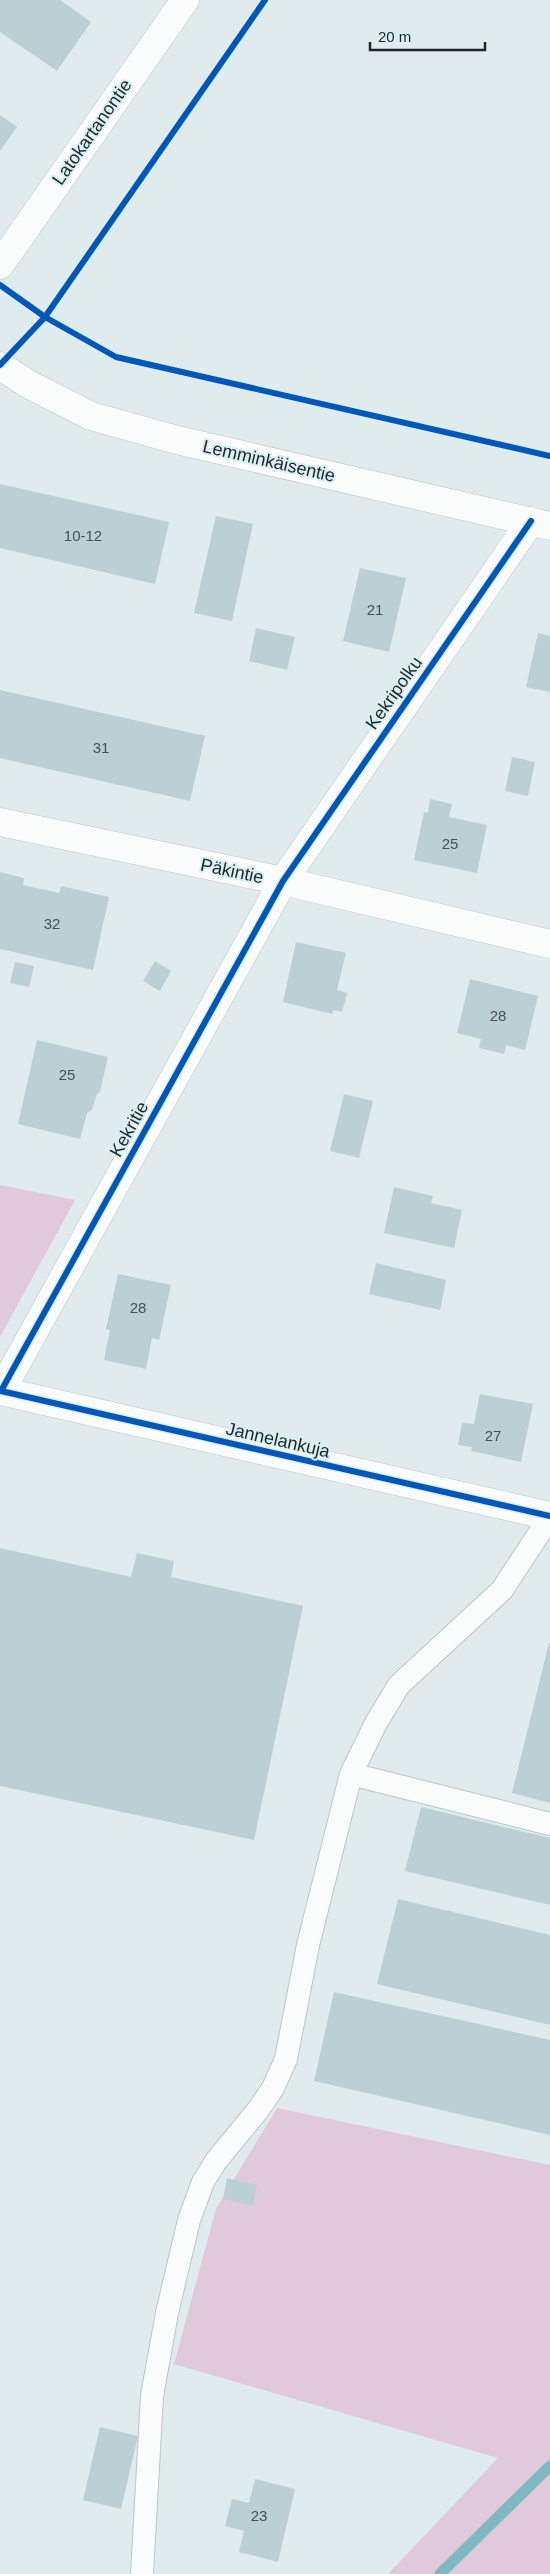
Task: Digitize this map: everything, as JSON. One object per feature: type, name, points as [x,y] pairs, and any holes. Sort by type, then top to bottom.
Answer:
[{"type":"street","name":"Latokartanontie","points":[[0,265],[185,0]]},
{"type":"street","name":"Lemminkäisentie","points":[[0,366],[30,385],[90,416],[177,440],[540,523]]},
{"type":"street","name":"Kekripolku","points":[[283,881],[540,523]]},
{"type":"street","name":"Päkintie","points":[[0,822],[283,881],[550,944]]},
{"type":"street","name":"Kekritie","points":[[1,1391],[283,881]]},
{"type":"street","name":"Jannelankuja","points":[[1,1391],[550,1517]]},
{"type":"lane","points":[[142,2574],[152,2396],[167,2313],[189,2220],[202,2182],[216,2161],[258,2110],[273,2088],[286,2059],[308,1945],[351,1774],[376,1723],[399,1685],[502,1590],[550,1517]]},
{"type":"lane","points":[[351,1774],[550,1824]]},
{"type":"shaded area","points":[[0,1185],[75,1200],[0,1337]]},
{"type":"shaded area","points":[[277,2108],[550,2165],[550,2574],[388,2574],[498,2458],[174,2364],[216,2209]]},
{"type":"building","points":[[0,0],[60,0],[91,22],[57,71],[0,32]]},
{"type":"building","points":[[0,115],[17,127],[0,151]]},
{"type":"building","points":[[0,484],[169,522],[155,584],[0,548]]},
{"type":"building","points":[[216,516],[253,524],[232,621],[194,613]]},
{"type":"building","points":[[360,568],[406,578],[389,652],[343,641]]},
{"type":"building","points":[[256,628],[295,637],[287,670],[249,661]]},
{"type":"building","points":[[538,633],[550,636],[550,692],[526,687]]},
{"type":"building","points":[[0,690],[205,736],[190,801],[0,758]]},
{"type":"building","points":[[512,757],[535,762],[528,796],[505,791]]},
{"type":"building","points":[[430,799],[452,804],[449,817],[487,825],[477,873],[414,860],[424,812],[428,813]]},
{"type":"building","points":[[0,872],[24,878],[23,885],[59,893],[61,886],[109,897],[93,970],[0,949]]},
{"type":"building","points":[[296,942],[346,953],[337,990],[347,993],[342,1012],[333,1010],[332,1014],[283,1002]]},
{"type":"building","points":[[155,961],[171,971],[160,991],[143,981]]},
{"type":"building","points":[[15,962],[34,966],[29,987],[10,983]]},
{"type":"building","points":[[470,979],[538,996],[525,1050],[506,1045],[504,1054],[479,1048],[481,1039],[457,1033]]},
{"type":"building","points":[[37,1040],[108,1057],[100,1092],[97,1094],[92,1110],[87,1113],[80,1139],[18,1124]]},
{"type":"building","points":[[344,1094],[373,1101],[359,1158],[330,1151]]},
{"type":"building","points":[[394,1187],[433,1196],[431,1203],[462,1210],[454,1248],[384,1233]]},
{"type":"building","points":[[376,1263],[446,1280],[440,1310],[369,1294]]},
{"type":"building","points":[[118,1274],[171,1285],[159,1340],[152,1338],[146,1369],[104,1360],[110,1330],[106,1329]]},
{"type":"building","points":[[480,1394],[533,1404],[521,1462],[471,1451],[472,1447],[458,1445],[462,1423],[474,1424]]},
{"type":"building","points":[[0,1548],[131,1577],[137,1553],[174,1561],[171,1577],[303,1606],[254,1840],[0,1786]]},
{"type":"building","points":[[550,1643],[550,1803],[512,1793]]},
{"type":"building","points":[[421,1807],[550,1838],[550,1905],[405,1871]]},
{"type":"building","points":[[398,1899],[550,1935],[550,2025],[377,1984]]},
{"type":"building","points":[[334,1992],[550,2040],[550,2135],[314,2081]]},
{"type":"building","points":[[227,2178],[257,2185],[253,2205],[223,2199]]},
{"type":"building","points":[[100,2427],[138,2436],[121,2509],[83,2500]]},
{"type":"building","points":[[255,2479],[295,2489],[278,2562],[239,2552],[244,2531],[225,2526],[232,2499],[249,2503]]},
{"type":"waterway","points":[[440,2574],[550,2466]]},
{"type":"cycle path","points":[[0,365],[45,317],[265,0]]},
{"type":"cycle path","points":[[0,285],[45,317],[116,357],[550,456]]},
{"type":"cycle path","points":[[531,521],[283,881],[1,1391],[550,1516]]}]
